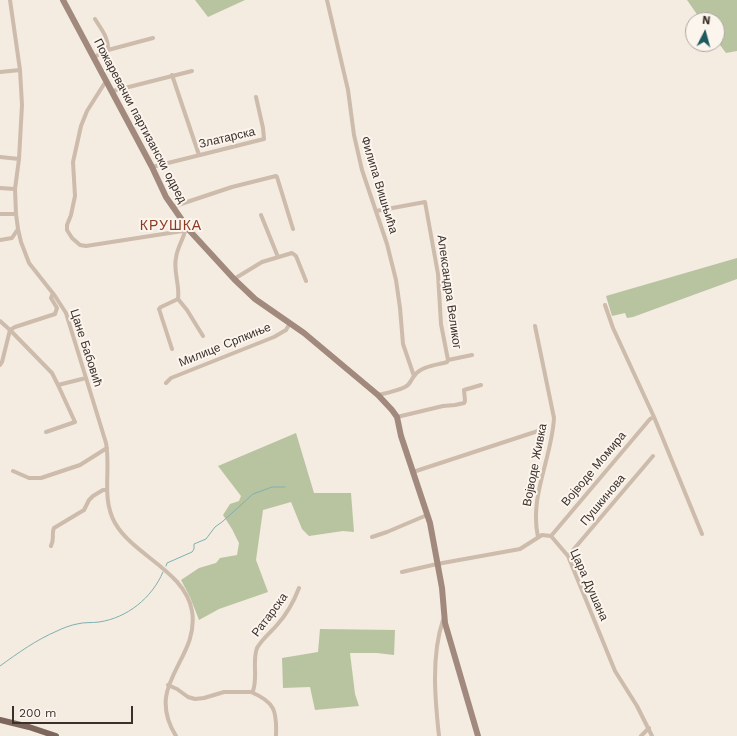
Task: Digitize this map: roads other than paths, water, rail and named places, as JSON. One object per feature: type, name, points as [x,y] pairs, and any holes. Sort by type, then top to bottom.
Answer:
[{"type":"main road","points":[[0,720],[29,727],[56,736]]},
{"type":"street","name":"Цане Бабовић","points":[[10,0],[20,70],[22,105],[19,159],[15,190],[18,229],[29,263],[66,313],[107,448],[106,490],[108,504],[116,524],[131,542],[166,570],[180,585],[192,608],[193,625],[188,644],[168,685]]},
{"type":"street","name":"Пожаревачки партизански одред","points":[[63,0],[107,80],[172,207],[187,230],[255,299],[304,333],[378,395],[397,417],[401,436],[427,515],[442,588],[444,618],[478,736]]},
{"type":"street","name":"Филипа Вишњића","points":[[327,0],[348,90],[354,135],[362,170],[387,244],[396,280],[403,344],[414,376]]},
{"type":"street","points":[[95,19],[107,40],[108,50]]},
{"type":"street","points":[[94,57],[108,50],[153,38]]},
{"type":"street","points":[[0,72],[20,70]]},
{"type":"street","points":[[113,92],[172,75],[192,71]]},
{"type":"street","points":[[172,75],[199,155]]},
{"type":"street","points":[[107,80],[87,111],[78,136],[74,162],[75,196],[67,225],[69,234],[80,245],[86,246],[187,230]]},
{"type":"street","name":"Златарска","points":[[152,167],[264,140],[263,128],[256,97]]},
{"type":"street","points":[[0,157],[19,159]]},
{"type":"street","points":[[172,207],[226,189],[276,176],[293,229]]},
{"type":"street","points":[[0,188],[15,190]]},
{"type":"street","name":"Александра Великог","points":[[376,211],[425,202],[438,274],[441,324],[448,360]]},
{"type":"street","points":[[0,214],[16,214]]},
{"type":"street","points":[[261,215],[278,257]]},
{"type":"street","points":[[0,240],[12,238],[18,229]]},
{"type":"street","points":[[187,230],[176,257],[175,268],[178,299],[187,310],[203,336]]},
{"type":"street","points":[[234,279],[258,264],[278,257],[295,254],[306,281]]},
{"type":"street","points":[[0,364],[2,362],[10,330],[55,314],[57,308],[51,298],[53,294]]},
{"type":"street","points":[[172,348],[159,310],[161,306],[178,299]]},
{"type":"street","points":[[605,305],[613,328],[654,417],[702,534]]},
{"type":"street","points":[[0,321],[52,373],[75,422],[46,432]]},
{"type":"street","name":"Милице Српкиње","points":[[166,383],[171,378],[274,337],[286,330],[290,324]]},
{"type":"street","name":"Војводе Живка","points":[[535,326],[554,418],[554,431],[543,469],[537,500],[536,517],[538,537]]},
{"type":"street","name":"Александра Великог","points":[[378,395],[406,386],[412,382],[414,376],[426,368],[447,362],[448,360],[472,355]]},
{"type":"street","points":[[58,385],[86,378]]},
{"type":"street","points":[[397,417],[443,406],[464,403],[464,390],[481,385]]},
{"type":"street","name":"Војводе Момира","points":[[551,536],[650,419],[654,417]]},
{"type":"street","points":[[413,472],[538,431]]},
{"type":"street","points":[[13,471],[29,478],[41,478],[80,465],[107,448]]},
{"type":"street","name":"Пушкинова","points":[[568,556],[653,456]]},
{"type":"street","points":[[51,546],[54,540],[54,528],[84,510],[89,500],[93,496],[103,490],[106,490]]},
{"type":"street","points":[[372,537],[427,515]]},
{"type":"street","points":[[402,572],[520,549],[542,535],[551,536]]},
{"type":"street","name":"Цара Душана","points":[[551,536],[568,556],[615,671],[638,706],[652,736]]},
{"type":"street","name":"Ратарска","points":[[251,692],[255,684],[255,659],[257,649],[260,643],[287,612],[295,600],[300,588]]},
{"type":"street","points":[[439,736],[435,699],[435,682],[438,635],[444,618]]},
{"type":"street","points":[[176,736],[170,724],[166,706],[168,685],[177,689],[188,697],[195,699],[224,692],[251,692],[262,697],[270,703],[276,717],[276,736]]},
{"type":"street","points":[[641,736],[649,728]]},
{"type":"waterway","points":[[166,566],[167,563],[192,552],[194,549],[194,544],[206,539],[215,527],[253,494],[272,487],[285,487]]},
{"type":"waterway","points":[[0,666],[34,643],[62,629],[80,623],[109,620],[129,611],[152,590],[163,572]]},
{"type":"district","name":"КРУШКА","points":[[171,226]]}]
